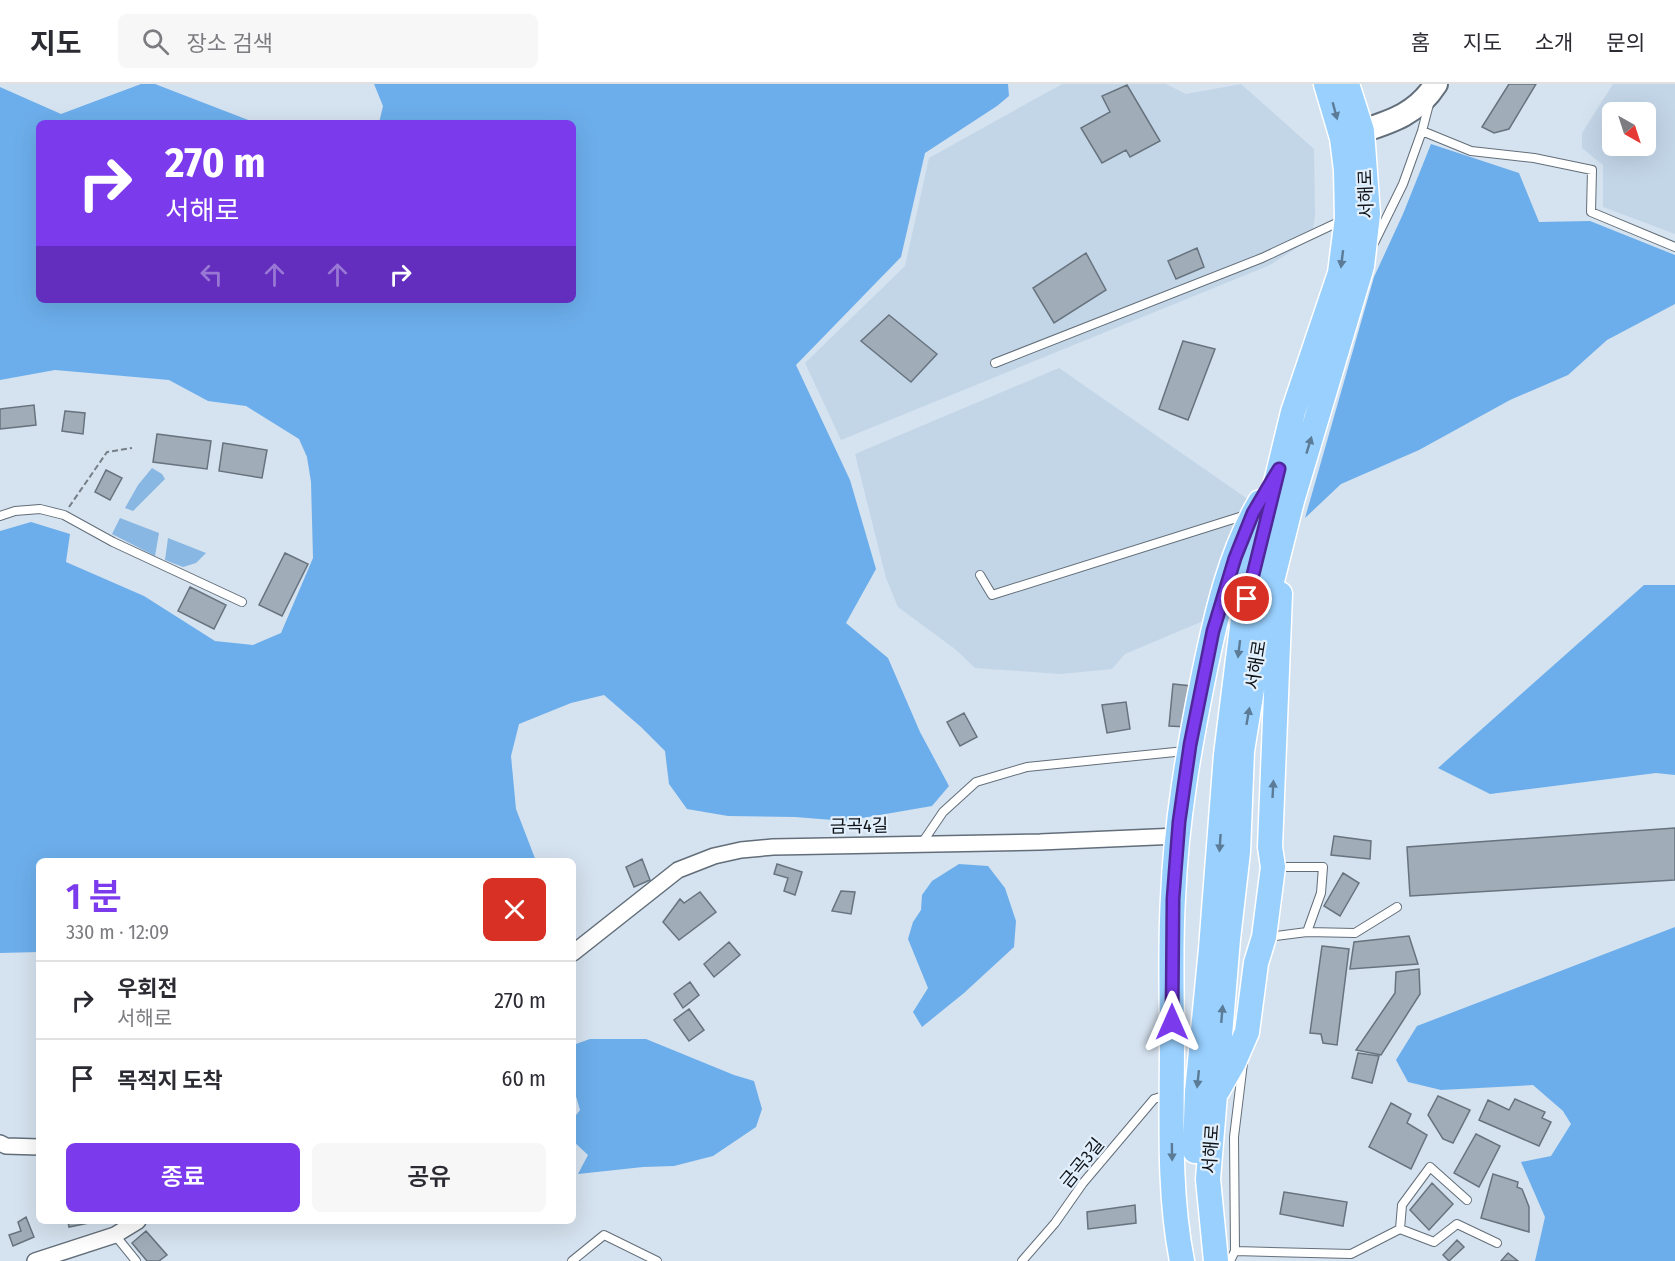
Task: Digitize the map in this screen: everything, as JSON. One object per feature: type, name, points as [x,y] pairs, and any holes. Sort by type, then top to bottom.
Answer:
[{"type":"main road","name":"서해로","points":[[1203,1261],[1195,1179],[1197,1092],[1226,755],[1243,619],[1293,412],[1340,273],[1347,218],[1346,170],[1352,134],[1326,84]]},
{"type":"main road","name":"서해로","points":[[1226,1256],[1208,1179],[1228,939],[1238,852],[1242,751],[1265,609],[1292,501],[1362,266],[1368,214],[1352,134],[1347,84]]},
{"type":"main road","points":[[1352,134],[1406,115],[1434,86]]},
{"type":"main road","points":[[1182,1261],[1173,1189],[1172,1093],[1173,899],[1178,836],[1189,750],[1213,631],[1235,558],[1253,513],[1279,469]]},
{"type":"main road","points":[[1215,1095],[1234,1062],[1247,1032],[1256,963],[1264,937],[1271,857],[1280,550]]},
{"type":"street","name":"금곡4길","points":[[576,951],[678,870],[714,856],[741,850],[1178,836]]},
{"type":"street","points":[[0,1143],[6,1146],[36,1147]]},
{"type":"street","points":[[35,1261],[115,1235],[133,1224]]},
{"type":"lane","points":[[1362,266],[1403,184],[1422,130],[1434,86]]},
{"type":"lane","points":[[1422,130],[1471,151],[1534,158],[1592,170],[1591,212],[1675,248]]},
{"type":"lane","points":[[995,363],[1262,258],[1347,218]]},
{"type":"lane","points":[[0,516],[15,511],[40,509],[64,515],[113,542],[242,602]]},
{"type":"lane","points":[[980,575],[992,596],[1253,513]]},
{"type":"lane","points":[[922,844],[943,812],[976,782],[1027,767],[1189,750]]},
{"type":"lane","points":[[1271,857],[1323,867],[1321,892],[1308,932]]},
{"type":"lane","points":[[1264,937],[1308,932],[1355,933],[1397,907]]},
{"type":"lane","points":[[1230,1261],[1226,1256],[1234,1137],[1247,1032]]},
{"type":"lane","name":"금곡3길","points":[[1022,1261],[1055,1223],[1083,1183],[1154,1099],[1172,1093]]},
{"type":"lane","points":[[1400,1229],[1402,1205],[1430,1167],[1467,1200]]},
{"type":"lane","points":[[1226,1256],[1351,1254],[1400,1229],[1434,1242],[1457,1224],[1497,1243]]},
{"type":"lane","points":[[115,1235],[136,1261]]},
{"type":"lane","points":[[572,1261],[604,1235],[657,1261]]},
{"type":"path","points":[[64,515],[107,452],[132,448]]},
{"type":"shaded area","points":[[141,84],[155,84],[248,120],[36,120],[36,303],[576,303],[576,120],[380,120],[383,106],[374,84],[1008,84],[1009,96],[997,106],[925,153],[901,257],[796,365],[850,480],[876,569],[846,623],[888,658],[920,732],[949,786],[932,806],[845,821],[795,817],[728,816],[687,809],[669,784],[665,751],[604,695],[571,703],[519,724],[511,756],[516,809],[535,858],[36,858],[36,952],[0,953],[0,531],[31,522],[70,534],[66,562],[144,596],[215,641],[253,645],[281,633],[313,558],[311,482],[307,457],[299,439],[246,406],[208,401],[169,380],[55,370],[0,380],[0,87],[61,114]]},
{"type":"shaded area","points":[[1062,84],[1166,84],[1186,94],[1241,84],[1314,149],[1315,215],[1312,238],[1270,265],[841,440],[805,363],[905,266],[929,158]]},
{"type":"shaded area","points":[[1613,84],[1675,84],[1675,234],[1603,207],[1603,165],[1582,148],[1582,133]]},
{"type":"shaded area","points":[[1431,144],[1519,173],[1539,222],[1590,221],[1675,255],[1675,304],[1607,340],[1568,375],[1510,400],[1419,450],[1341,484],[1305,518],[1374,277],[1403,214]]},
{"type":"shaded area","points":[[1059,368],[1249,500],[1203,621],[1125,654],[1112,669],[1061,674],[975,668],[955,649],[898,607],[886,578],[855,454]]},
{"type":"shaded area","points":[[152,468],[162,474],[165,479],[133,511],[125,508],[138,485]]},
{"type":"shaded area","points":[[120,518],[159,533],[155,556],[112,534]]},
{"type":"shaded area","points":[[168,538],[206,553],[196,563],[183,567],[165,560]]},
{"type":"shaded area","points":[[1644,585],[1675,585],[1675,775],[1656,773],[1490,794],[1438,768]]},
{"type":"shaded area","points":[[959,864],[988,866],[1005,888],[1016,921],[1014,947],[964,993],[922,1027],[913,1012],[928,988],[908,939],[913,922],[921,910],[922,895],[932,881]]},
{"type":"shaded area","points":[[1675,927],[1675,1261],[1535,1261],[1545,1217],[1521,1162],[1551,1156],[1571,1124],[1563,1111],[1533,1085],[1441,1090],[1408,1082],[1396,1060],[1417,1026]]},
{"type":"shaded area","points":[[590,1039],[646,1039],[754,1081],[762,1109],[756,1127],[713,1156],[674,1166],[578,1174],[588,1155],[576,1144],[576,1115],[580,1110],[576,1096],[576,1044]]},
{"type":"building","points":[[1509,84],[1536,84],[1509,129],[1494,133],[1482,127]]},
{"type":"building","points":[[1127,85],[1160,141],[1130,157],[1126,150],[1102,163],[1081,128],[1110,112],[1102,96]]},
{"type":"building","points":[[1197,248],[1204,267],[1176,279],[1168,261]]},
{"type":"building","points":[[1086,253],[1106,290],[1054,323],[1033,288]]},
{"type":"building","points":[[889,315],[937,354],[911,382],[861,341]]},
{"type":"building","points":[[1183,341],[1215,349],[1188,420],[1159,409]]},
{"type":"building","points":[[34,405],[36,425],[0,429],[0,409]]},
{"type":"building","points":[[65,411],[85,413],[83,434],[62,431]]},
{"type":"building","points":[[157,434],[211,441],[207,469],[153,462]]},
{"type":"building","points":[[223,443],[267,450],[262,478],[219,471]]},
{"type":"building","points":[[106,470],[122,478],[110,500],[95,492]]},
{"type":"building","points":[[285,553],[308,564],[282,616],[259,605]]},
{"type":"building","points":[[190,587],[226,605],[214,629],[178,611]]},
{"type":"building","points":[[1173,684],[1192,686],[1188,727],[1169,726]]},
{"type":"building","points":[[1126,702],[1130,729],[1107,733],[1102,705]]},
{"type":"building","points":[[964,713],[977,737],[960,746],[947,722]]},
{"type":"building","points":[[1675,828],[1675,880],[1410,896],[1407,847]]},
{"type":"building","points":[[1334,836],[1371,841],[1370,859],[1331,855]]},
{"type":"building","points":[[642,859],[650,880],[634,887],[626,867]]},
{"type":"building","points":[[777,864],[802,872],[795,895],[784,891],[788,878],[774,874]]},
{"type":"building","points":[[1343,873],[1359,883],[1340,916],[1324,906]]},
{"type":"building","points":[[841,891],[855,892],[851,914],[832,911]]},
{"type":"building","points":[[700,892],[716,912],[679,940],[663,922],[680,899],[684,903]]},
{"type":"building","points":[[1409,936],[1418,964],[1350,969],[1354,942]]},
{"type":"building","points":[[729,942],[740,955],[714,977],[704,964]]},
{"type":"building","points":[[1322,946],[1349,949],[1337,1045],[1323,1043],[1321,1034],[1310,1033]]},
{"type":"building","points":[[1419,969],[1420,994],[1381,1055],[1356,1050],[1395,993],[1396,972]]},
{"type":"building","points":[[690,982],[699,995],[683,1008],[674,994]]},
{"type":"building","points":[[689,1009],[704,1030],[689,1041],[674,1020]]},
{"type":"building","points":[[1358,1053],[1379,1056],[1372,1083],[1352,1078]]},
{"type":"building","points":[[1438,1096],[1470,1110],[1453,1143],[1443,1139],[1428,1115]]},
{"type":"building","points":[[1515,1099],[1545,1112],[1542,1118],[1551,1122],[1539,1146],[1479,1120],[1488,1100],[1509,1110]]},
{"type":"building","points":[[1391,1103],[1411,1114],[1407,1123],[1427,1135],[1411,1169],[1369,1147]]},
{"type":"building","points":[[1476,1134],[1500,1146],[1479,1187],[1454,1173]]},
{"type":"building","points":[[1493,1174],[1518,1182],[1517,1187],[1522,1189],[1529,1207],[1529,1232],[1481,1218]]},
{"type":"building","points":[[1432,1183],[1453,1204],[1429,1230],[1410,1210]]},
{"type":"building","points":[[1284,1192],[1347,1202],[1343,1226],[1280,1214]]},
{"type":"building","points":[[1135,1205],[1136,1223],[1088,1229],[1087,1212]]},
{"type":"building","points":[[26,1217],[34,1237],[13,1246],[9,1235],[21,1231],[18,1222]]},
{"type":"building","points":[[68,1224],[84,1224],[69,1227]]},
{"type":"building","points":[[146,1231],[167,1255],[159,1261],[147,1261],[132,1243]]},
{"type":"building","points":[[1457,1240],[1464,1247],[1449,1261],[1443,1255]]},
{"type":"building","points":[[1508,1253],[1518,1261],[1501,1261]]},
{"type":"route","points":[[1172,1022],[1173,899],[1179,822],[1190,745],[1213,631],[1235,558],[1253,513],[1279,469],[1247,599]]}]
